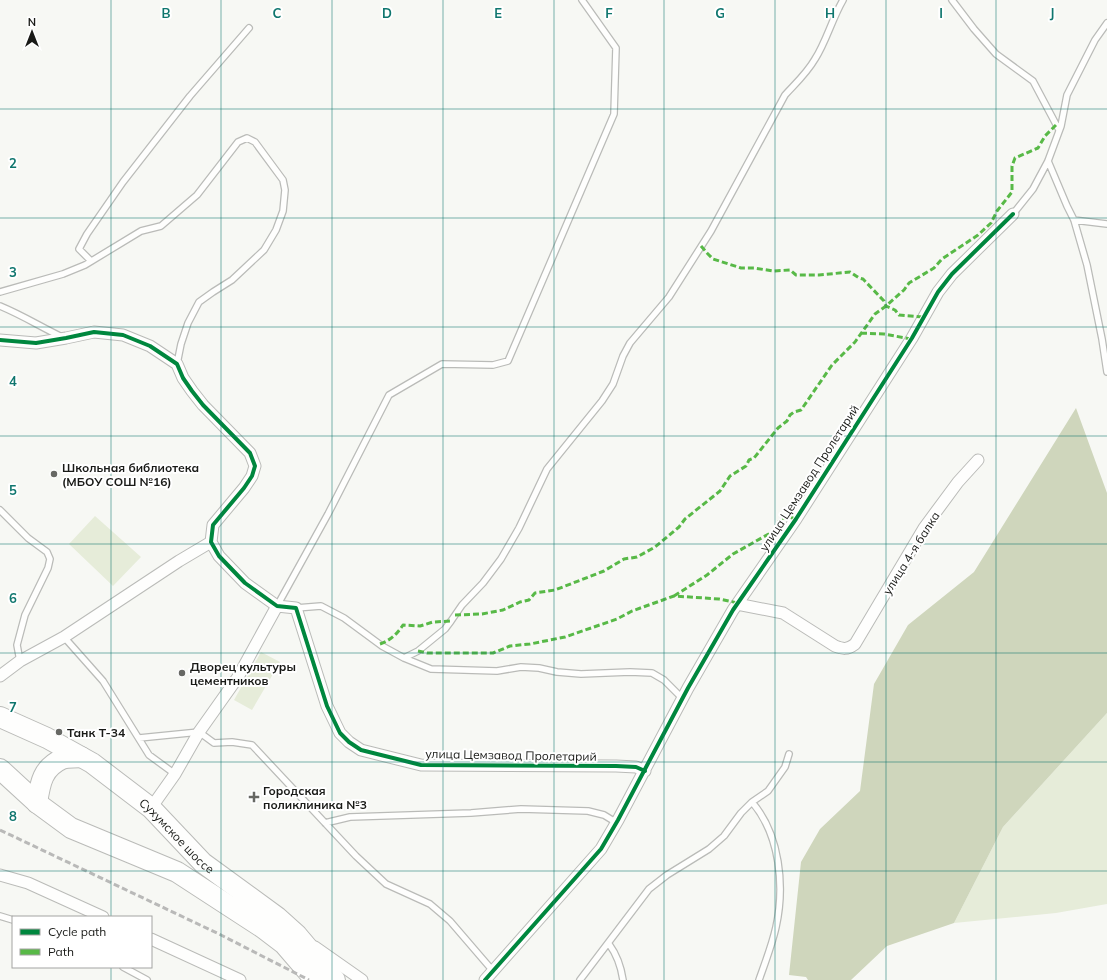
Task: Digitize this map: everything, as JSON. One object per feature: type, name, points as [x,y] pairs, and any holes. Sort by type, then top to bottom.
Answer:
[{"type":"highway","name":"Сухумское шоссе","points":[[0,717],[47,738],[92,763],[151,808],[203,863],[277,917],[297,935],[335,980]]},
{"type":"highway","points":[[37,803],[43,776],[52,765],[63,759],[81,757]]},
{"type":"highway","name":"Сухумское шоссе","points":[[0,769],[37,803],[71,828],[177,872],[263,928],[284,944],[315,980]]},
{"type":"street","name":"улица Цемзавод Пролетарий","points":[[485,980],[601,849],[645,771],[682,698],[737,604],[796,520],[912,338],[938,292],[952,274],[1013,214]]},
{"type":"street","points":[[0,340],[36,343],[94,332],[123,335],[150,346],[177,364],[183,378],[203,405],[250,454],[255,466],[252,476],[244,488],[213,525],[211,542],[219,556],[245,584],[277,606],[296,608]]},
{"type":"street","name":"улица 4-я балка","points":[[737,604],[783,613],[834,646],[844,650],[850,648],[859,638],[924,528],[958,482],[978,460]]},
{"type":"street","points":[[0,676],[20,661],[64,636],[179,561],[211,542]]},
{"type":"street","points":[[151,808],[175,774],[199,732],[238,677],[277,606]]},
{"type":"street","name":"улица Цемзавод Пролетарий","points":[[296,608],[301,628],[327,706],[340,733],[348,742],[361,750],[421,765],[616,766],[636,767],[645,771]]},
{"type":"street","points":[[0,875],[28,883],[101,916]]},
{"type":"street","points":[[297,935],[362,980]]},
{"type":"street","points":[[152,939],[240,980]]},
{"type":"lane","points":[[277,606],[328,514],[389,395],[442,364],[493,365],[508,361],[614,114],[616,48],[582,0]]},
{"type":"lane","points":[[404,658],[418,651],[445,629],[462,604],[483,583],[501,559],[519,528],[547,469],[602,401],[613,384],[630,344],[668,298],[711,231],[785,95],[805,74],[816,58],[836,12],[843,0]]},
{"type":"lane","points":[[952,0],[974,29],[996,54],[1033,81],[1059,130]]},
{"type":"lane","points":[[1013,214],[1033,189],[1048,162],[1059,130],[1067,95],[1095,40],[1107,23]]},
{"type":"lane","points":[[91,261],[79,248],[96,221],[123,182],[190,96],[249,28]]},
{"type":"lane","points":[[0,292],[63,274],[91,261],[141,231],[161,226],[197,195],[238,142],[247,138],[255,142],[283,180],[285,198],[283,211],[276,230],[264,250],[232,280],[199,302],[188,323],[181,344],[177,364]]},
{"type":"lane","points":[[1048,162],[1074,220],[1087,265],[1107,372]]},
{"type":"lane","points":[[1074,220],[1107,224]]},
{"type":"lane","points":[[0,306],[66,338]]},
{"type":"lane","points":[[0,510],[28,538],[47,552],[50,559],[48,568],[25,615],[17,645],[20,661]]},
{"type":"lane","points":[[296,608],[321,606],[344,618],[382,646],[404,658],[431,669],[497,671],[521,667],[581,674],[630,672],[652,673],[664,680],[682,698]]},
{"type":"lane","points":[[64,636],[103,681],[149,755],[175,774]]},
{"type":"lane","points":[[139,738],[199,732],[214,743],[232,742],[252,746],[356,856],[386,884],[430,904],[450,922],[493,971]]},
{"type":"lane","points":[[580,980],[609,944],[649,889],[667,875],[710,850],[724,836],[741,812],[768,791],[785,767],[789,754]]},
{"type":"lane","points":[[752,802],[768,826],[775,846],[779,872],[779,901],[776,927],[759,980]]},
{"type":"lane","points":[[325,823],[350,817],[471,813],[521,809],[588,811],[604,815],[617,823]]},
{"type":"lane","points":[[0,916],[12,920]]},
{"type":"lane","points":[[609,944],[616,954],[622,971],[623,980]]},
{"type":"lane","points":[[125,968],[147,980]]},
{"type":"green space","points":[[1076,408],[1107,493],[1107,713],[1003,827],[954,923],[887,946],[851,980],[808,980],[806,977],[789,975],[801,862],[820,829],[860,791],[874,684],[908,625],[974,572]]},
{"type":"green space","points":[[95,516],[141,557],[113,586],[69,544]]},
{"type":"green space","points":[[261,652],[280,662],[252,710],[234,700]]},
{"type":"green space","points":[[1107,713],[1107,904],[1056,913],[954,923],[1003,827]]},
{"type":"railway","points":[[0,830],[219,934],[309,980]]},
{"type":"marked path","points":[[455,615],[482,614],[503,610],[520,602],[529,600],[535,593],[555,590],[604,571],[624,559],[637,557],[655,547],[679,527],[685,519],[720,491],[730,476],[746,466],[749,460],[754,458],[778,428],[787,421],[790,415],[801,410],[832,365],[855,342],[875,314],[904,290],[909,283],[934,268],[942,259],[978,235],[991,223],[997,211],[1012,192],[1012,166],[1015,158],[1038,148],[1045,136],[1056,125]]},
{"type":"marked path","points":[[701,246],[713,259],[741,268],[754,268],[773,271],[790,270],[796,275],[819,275],[850,272],[863,279],[884,301],[886,306],[895,310],[899,315],[923,317]]},
{"type":"marked path","points":[[861,333],[884,334],[911,339]]},
{"type":"marked path","points":[[674,596],[707,575],[733,554],[774,531],[780,519],[789,517],[796,519]]},
{"type":"marked path","points":[[418,651],[427,653],[493,653],[510,646],[530,644],[565,637],[617,619],[632,611],[674,596],[719,599],[738,603]]},
{"type":"marked path","points":[[380,644],[387,641],[403,625],[420,626],[433,622],[451,621]]},
{"type":"cycle path","points":[[485,980],[601,849],[688,688],[733,610],[796,519],[912,338],[938,292],[952,274],[1013,214]]},
{"type":"cycle path","points":[[0,340],[36,343],[94,332],[123,335],[150,346],[177,364],[183,378],[192,391],[203,405],[250,453],[255,466],[252,476],[244,488],[213,525],[211,542],[219,556],[245,583],[277,606],[296,608],[327,706],[340,733],[349,742],[361,750],[421,765],[616,766],[636,767],[645,771]]},
{"type":"place","name":"Школьная библиотека (МБОУ СОШ №16)","points":[[54,474]]},
{"type":"place","name":"Дворец культуры цементников","points":[[182,673]]},
{"type":"place","name":"Танк Т-34","points":[[59,732]]},
{"type":"place","name":"Городская поликлиника №3","points":[[254,797]]}]
